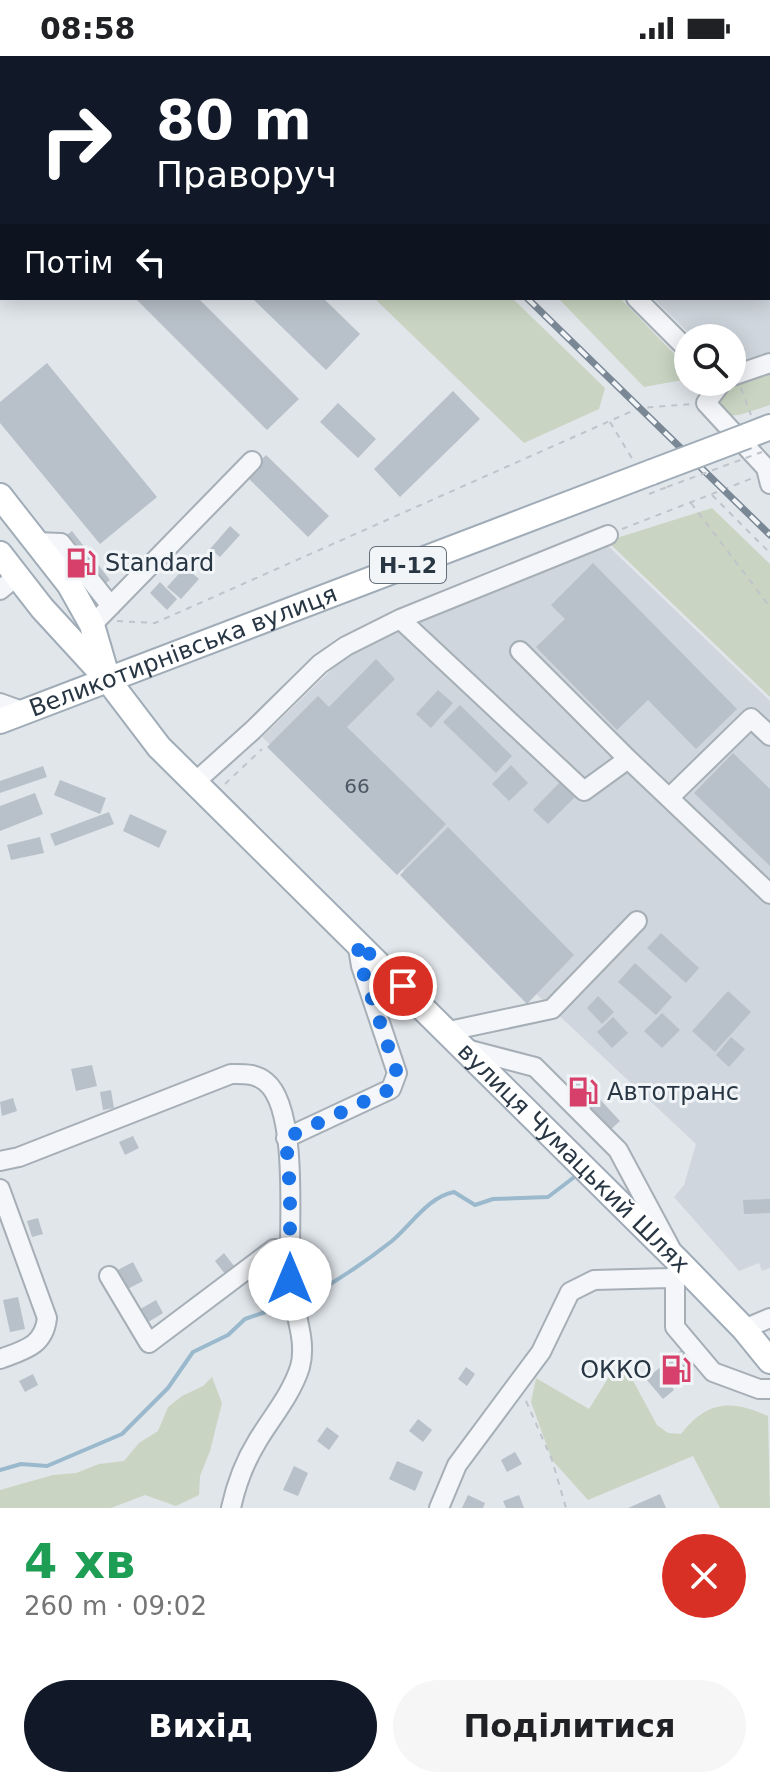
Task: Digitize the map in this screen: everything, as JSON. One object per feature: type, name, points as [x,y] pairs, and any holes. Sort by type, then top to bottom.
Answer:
[{"type":"main road","name":"Великотирнівська вулиця","points":[[0,721],[651,473],[761,451]]},
{"type":"main road","name":"вулиця Чумацький Шлях","points":[[0,496],[69,584],[104,617],[108,680]]},
{"type":"main road","points":[[6,571],[36,542]]},
{"type":"main road","name":"вулиця Чумацький Шлях","points":[[6,571],[108,680],[145,731],[200,777],[357,942],[744,1329],[770,1361]]},
{"type":"street","points":[[638,300],[674,336]]},
{"type":"street","points":[[746,372],[770,363]]},
{"type":"street","points":[[713,396],[706,403],[761,451]]},
{"type":"street","points":[[104,617],[252,461]]},
{"type":"street","points":[[200,777],[320,664],[346,646],[400,619],[608,535]]},
{"type":"street","points":[[400,619],[584,791],[628,759]]},
{"type":"street","points":[[520,651],[770,894]]},
{"type":"street","points":[[0,703],[25,712]]},
{"type":"street","points":[[669,798],[751,718],[770,736]]},
{"type":"street","points":[[449,1031],[552,1009],[637,921]]},
{"type":"street","points":[[286,1138],[391,1089],[397,1073],[361,966],[357,942]]},
{"type":"street","points":[[466,1049],[535,1067],[618,1150],[680,1268],[675,1327],[713,1372],[759,1389],[770,1389]]},
{"type":"street","points":[[0,1161],[19,1157],[231,1074],[252,1074],[267,1083],[277,1096],[285,1121],[293,1307],[302,1344],[300,1366],[290,1390],[255,1445],[236,1487],[231,1508]]},
{"type":"street","points":[[0,1189],[47,1318],[46,1331],[39,1340],[27,1349],[0,1359]]},
{"type":"street","points":[[109,1276],[149,1343],[274,1249],[290,1250]]},
{"type":"street","points":[[439,1508],[457,1465],[541,1352],[570,1292],[594,1280],[669,1278],[680,1268]]},
{"type":"street","points":[[744,1329],[770,1318]]},
{"type":"path","points":[[738,396],[761,451]]},
{"type":"path","points":[[104,617],[155,623],[639,408],[706,403]]},
{"type":"path","points":[[609,421],[651,473],[761,451]]},
{"type":"path","points":[[608,535],[711,494],[761,451]]},
{"type":"path","points":[[711,494],[770,553]]},
{"type":"path","points":[[690,503],[770,607]]},
{"type":"path","points":[[200,777],[222,788],[262,749]]},
{"type":"path","points":[[522,1378],[524,1398],[552,1460],[566,1508]]},
{"type":"shaded area","points":[[655,300],[770,300],[770,356],[746,364],[746,324],[680,324]]},
{"type":"shaded area","points":[[604,542],[770,701],[770,1268],[762,1271],[759,1263],[739,1271],[674,1197],[684,1185],[696,1144],[262,737],[355,647]]},
{"type":"green space","points":[[376,300],[514,300],[605,388],[599,409],[524,443]]},
{"type":"green space","points":[[560,300],[622,300],[674,354],[674,382],[644,387]]},
{"type":"green space","points":[[770,366],[770,405],[739,415],[722,416],[720,406],[724,396],[746,396],[746,378]]},
{"type":"green space","points":[[712,508],[770,564],[770,697],[607,541]]},
{"type":"green space","points":[[623,1362],[657,1425],[668,1433],[681,1434],[700,1415],[720,1406],[742,1407],[768,1416],[770,1508],[720,1508],[693,1456],[588,1500],[552,1460],[531,1402],[536,1378],[589,1409],[610,1375]]},
{"type":"green space","points":[[212,1377],[222,1403],[200,1476],[199,1495],[176,1506],[145,1495],[111,1508],[0,1508],[0,1490],[53,1475],[76,1473],[99,1464],[124,1461],[139,1443],[158,1431],[168,1407]]},
{"type":"building","points":[[137,300],[200,300],[299,399],[267,430]]},
{"type":"building","points":[[254,300],[325,300],[360,334],[326,370]]},
{"type":"building","points":[[47,363],[157,497],[100,544],[0,423],[0,402]]},
{"type":"building","points":[[453,391],[480,419],[400,497],[374,469]]},
{"type":"building","points":[[338,403],[376,439],[358,458],[320,422]]},
{"type":"building","points":[[266,455],[329,516],[308,537],[246,476]]},
{"type":"building","points":[[230,526],[240,535],[220,557],[210,549]]},
{"type":"building","points":[[72,531],[110,580],[90,595],[52,546]]},
{"type":"building","points":[[593,563],[737,709],[696,749],[648,700],[617,730],[536,647],[565,619],[551,605]]},
{"type":"building","points":[[185,567],[199,579],[181,599],[167,587]]},
{"type":"building","points":[[160,582],[177,599],[167,610],[150,593]]},
{"type":"building","points":[[376,659],[395,679],[347,727],[446,824],[397,875],[267,747],[318,696],[329,707]]},
{"type":"building","points":[[438,690],[453,703],[431,728],[416,714]]},
{"type":"building","points":[[460,705],[512,756],[496,773],[443,722]]},
{"type":"building","points":[[733,753],[770,789],[770,866],[694,793]]},
{"type":"building","points":[[511,765],[528,783],[509,801],[492,784]]},
{"type":"building","points":[[43,766],[47,777],[0,793],[0,781]]},
{"type":"building","points":[[60,780],[106,798],[100,814],[54,795]]},
{"type":"building","points":[[560,782],[575,797],[548,824],[533,810]]},
{"type":"building","points":[[35,793],[43,814],[0,831],[0,806]]},
{"type":"building","points":[[109,812],[114,824],[55,846],[50,834]]},
{"type":"building","points":[[130,814],[167,831],[159,848],[123,831]]},
{"type":"building","points":[[448,827],[574,955],[527,1004],[400,875]]},
{"type":"building","points":[[40,837],[44,853],[11,860],[7,845]]},
{"type":"building","points":[[661,933],[699,968],[686,983],[647,948]]},
{"type":"building","points":[[635,963],[672,997],[656,1015],[618,982]]},
{"type":"building","points":[[728,991],[751,1012],[715,1052],[692,1031]]},
{"type":"building","points":[[598,996],[614,1012],[602,1024],[587,1008]]},
{"type":"building","points":[[662,1013],[680,1030],[662,1048],[644,1031]]},
{"type":"building","points":[[613,1017],[628,1033],[612,1048],[597,1032]]},
{"type":"building","points":[[731,1037],[745,1049],[729,1067],[716,1055]]},
{"type":"building","points":[[92,1065],[97,1086],[76,1091],[71,1069]]},
{"type":"building","points":[[581,1079],[620,1121],[598,1141],[569,1089]]},
{"type":"building","points":[[111,1090],[114,1108],[103,1110],[100,1092]]},
{"type":"building","points":[[13,1098],[17,1111],[2,1116],[0,1102]]},
{"type":"building","points":[[133,1136],[139,1148],[125,1155],[119,1142]]},
{"type":"building","points":[[770,1199],[770,1213],[744,1214],[743,1200]]},
{"type":"building","points":[[38,1218],[43,1234],[32,1237],[27,1221]]},
{"type":"building","points":[[224,1253],[234,1266],[225,1274],[215,1261]]},
{"type":"building","points":[[133,1262],[143,1281],[122,1292],[112,1273]]},
{"type":"building","points":[[18,1297],[25,1329],[10,1332],[3,1300]]},
{"type":"building","points":[[156,1300],[163,1313],[145,1324],[137,1311]]},
{"type":"building","points":[[685,1347],[698,1363],[671,1385],[674,1390],[663,1399],[646,1379]]},
{"type":"building","points":[[466,1367],[475,1374],[467,1386],[458,1379]]},
{"type":"building","points":[[33,1374],[38,1385],[25,1392],[19,1381]]},
{"type":"building","points":[[418,1419],[432,1430],[423,1442],[409,1431]]},
{"type":"building","points":[[327,1427],[339,1436],[329,1450],[317,1441]]},
{"type":"building","points":[[515,1452],[522,1464],[507,1472],[501,1460]]},
{"type":"building","points":[[397,1461],[423,1472],[415,1491],[389,1479]]},
{"type":"building","points":[[294,1466],[308,1473],[298,1496],[283,1490]]},
{"type":"building","points":[[660,1494],[666,1508],[628,1508]]},
{"type":"building","points":[[468,1495],[485,1503],[483,1508],[462,1508]]},
{"type":"building","points":[[519,1495],[524,1508],[506,1508],[503,1501]]},
{"type":"waterway","points":[[303,1300],[381,1249],[436,1199],[454,1192],[475,1205],[493,1199],[548,1197],[577,1175]]},
{"type":"waterway","points":[[0,1470],[21,1464],[47,1466],[122,1434],[168,1388],[193,1352],[228,1335],[245,1319],[283,1306]]},
{"type":"railway","points":[[529,300],[770,535]]},
{"type":"place","name":"Standard","points":[[81,563]]},
{"type":"place","name":"Автотранс","points":[[583,1092]]},
{"type":"place","name":"ОККО","points":[[676,1370]]},
{"type":"route","points":[[290,1279],[290,1191],[286,1138],[391,1089],[397,1073],[361,966],[357,942],[403,986]]}]
